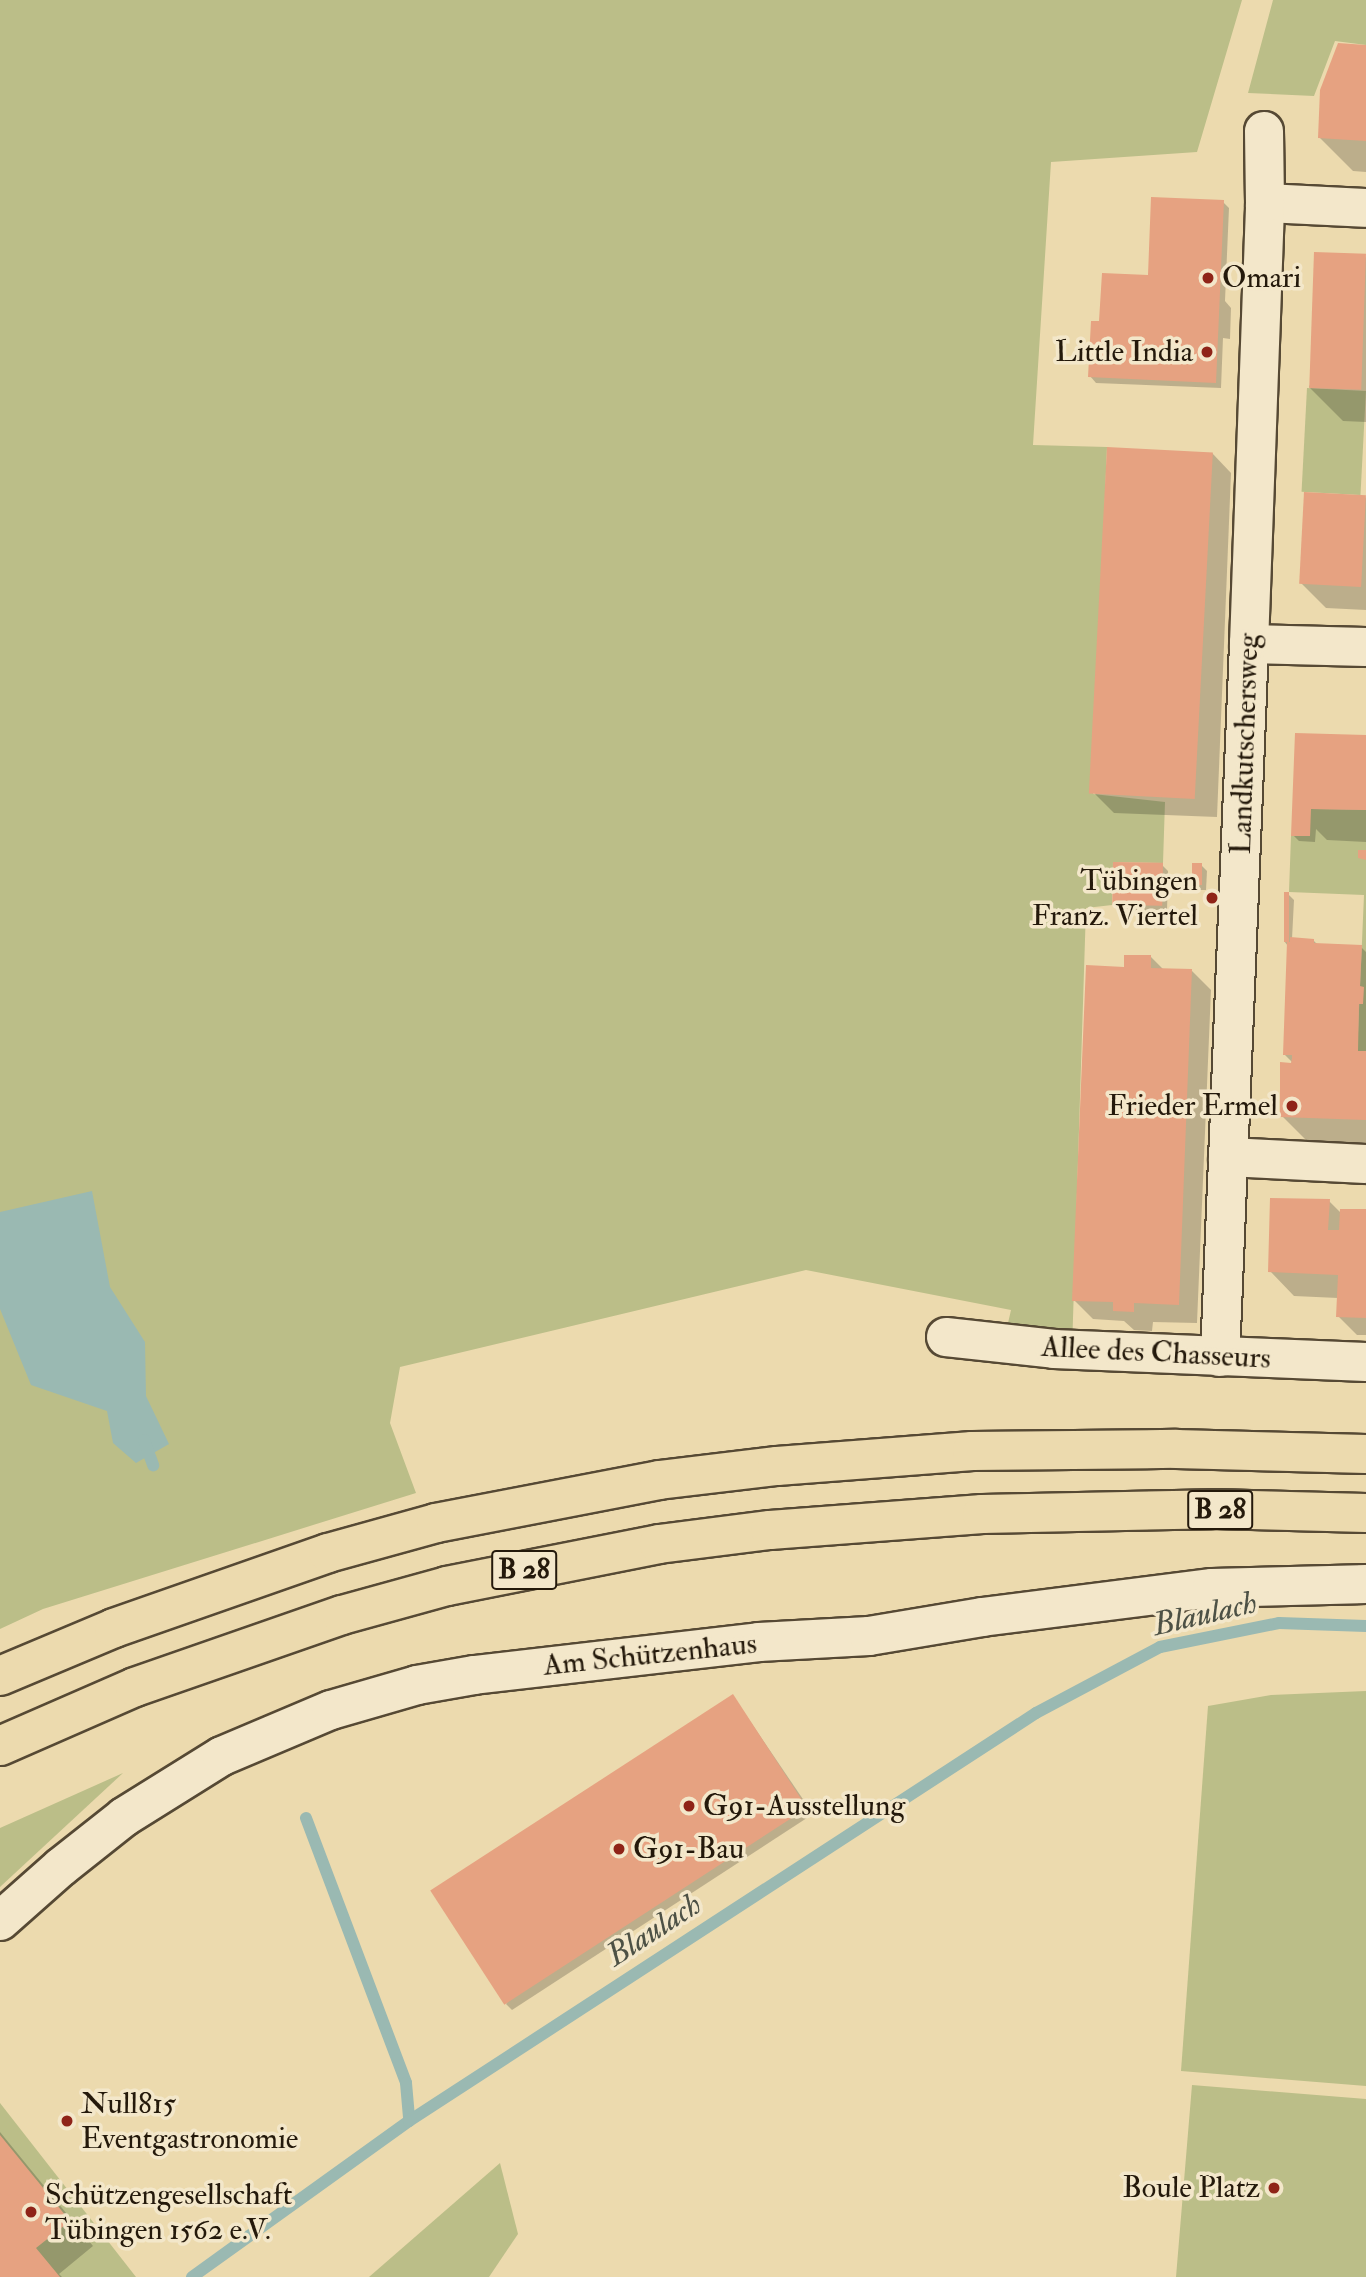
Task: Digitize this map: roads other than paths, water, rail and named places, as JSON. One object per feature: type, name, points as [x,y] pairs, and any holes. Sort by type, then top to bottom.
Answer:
[{"type":"highway","name":"B 28","points":[[0,1676],[126,1623],[328,1553],[449,1520],[659,1480],[777,1466],[972,1451],[1176,1449],[1366,1454]]},
{"type":"highway","name":"B 28","points":[[0,1746],[135,1687],[342,1615],[447,1586],[659,1544],[770,1530],[982,1514],[1213,1509],[1366,1513]]},
{"type":"street","name":"Landkutschersweg","points":[[1220,1357],[1265,203],[1264,131]]},
{"type":"street","points":[[1265,203],[1366,208]]},
{"type":"street","points":[[1249,643],[1366,647]]},
{"type":"street","points":[[1228,1157],[1366,1164]]},
{"type":"street","name":"Allee des Chasseurs","points":[[946,1337],[1029,1347],[1366,1362]]},
{"type":"street","name":"Am Schützenhaus","points":[[0,1922],[61,1867],[124,1817],[222,1756],[331,1710],[418,1685],[474,1675],[759,1642],[869,1636],[982,1617],[1212,1588],[1366,1584]]},
{"type":"water","points":[[92,1191],[110,1287],[145,1342],[146,1396],[169,1444],[136,1463],[113,1443],[107,1411],[31,1385],[0,1309],[0,1212]]},
{"type":"waterway","points":[[144,1440],[153,1465]]},
{"type":"waterway","name":"Blaulach","points":[[192,2277],[409,2121],[1036,1713],[1160,1647],[1279,1623],[1366,1626]]},
{"type":"waterway","points":[[306,1818],[406,2083],[409,2121]]},
{"type":"place","name":"Omari","points":[[1208,278]]},
{"type":"place","name":"Little India","points":[[1207,352]]},
{"type":"place","name":"Tübingen Franz. Viertel","points":[[1212,898]]},
{"type":"place","name":"Frieder Ermel","points":[[1292,1106]]},
{"type":"place","name":"G91-Ausstellung","points":[[689,1806]]},
{"type":"place","name":"G91-Bau","points":[[619,1849]]},
{"type":"place","name":"Null815 Eventgastronomie","points":[[67,2121]]},
{"type":"place","name":"Boule Platz","points":[[1274,2188]]},
{"type":"place","name":"Schützengesellschaft Tübingen 1562 e.V.","points":[[31,2212]]}]
